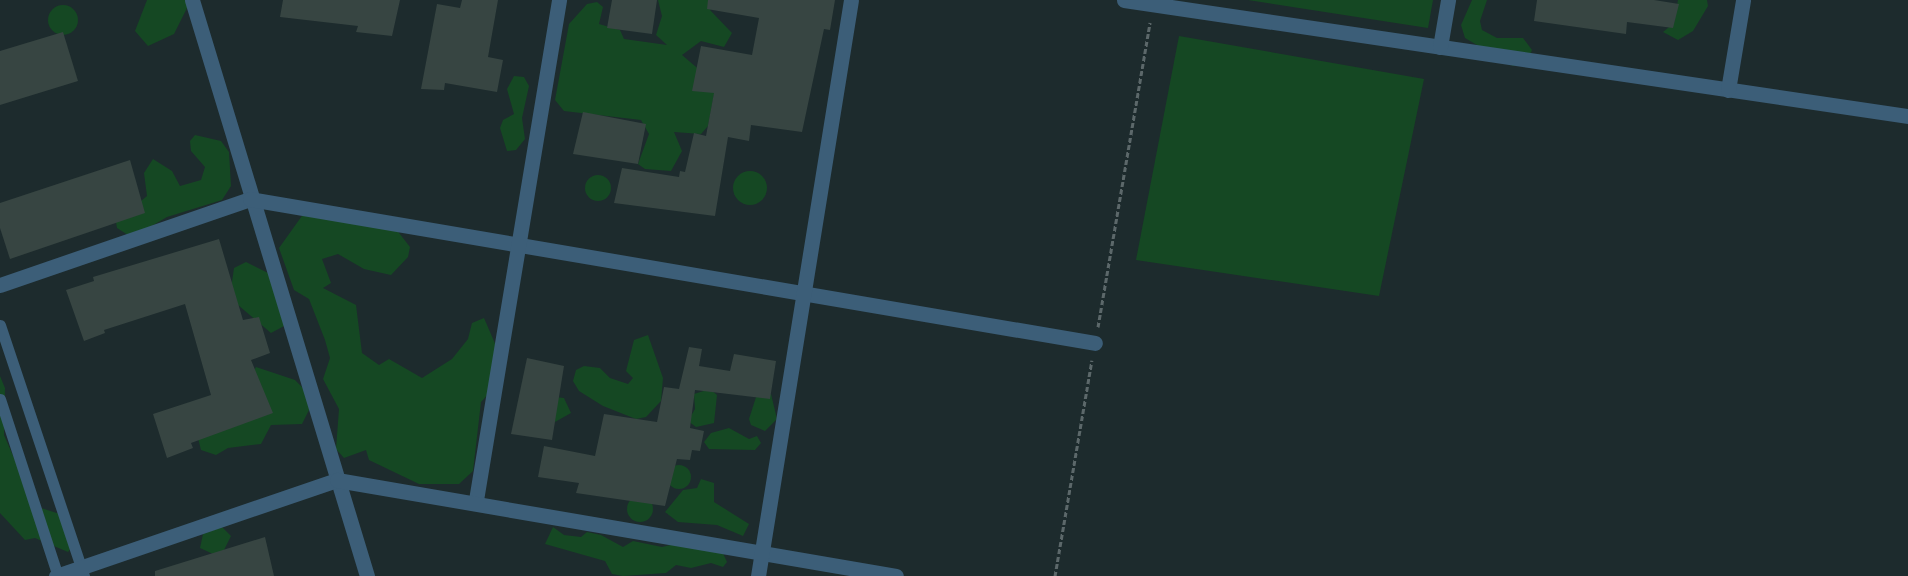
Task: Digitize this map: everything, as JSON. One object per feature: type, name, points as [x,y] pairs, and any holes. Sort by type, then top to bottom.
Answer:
[{"type":"street","points":[[192,0],[250,199],[367,576]]},
{"type":"street","points":[[476,500],[559,0]]},
{"type":"street","points":[[758,576],[802,290],[851,0]]},
{"type":"street","points":[[1124,0],[1154,2],[1440,47],[1908,116]]},
{"type":"street","points":[[1440,47],[1448,0]]},
{"type":"street","points":[[1728,90],[1743,0]]},
{"type":"street","points":[[0,284],[250,199],[802,290],[1095,343]]},
{"type":"street","points":[[57,576],[83,570],[337,480],[476,500],[896,576]]},
{"type":"lane","points":[[0,325],[83,570]]},
{"type":"lane","points":[[0,400],[57,576]]},
{"type":"path","points":[[1055,576],[1154,2]]},
{"type":"green space","points":[[147,0],[191,0],[174,34],[148,46],[135,31]]},
{"type":"green space","points":[[658,0],[720,0],[710,10],[732,33],[724,47],[701,41],[682,55],[716,84],[708,126],[701,134],[674,132],[682,151],[671,171],[645,169],[638,164],[649,134],[641,120],[564,111],[555,100],[569,24],[587,4],[597,2],[603,7],[599,24],[620,30],[624,39],[667,45],[656,35],[662,16]]},
{"type":"green space","points":[[1248,0],[1433,0],[1428,28]]},
{"type":"green space","points":[[1472,0],[1487,0],[1480,21],[1482,30],[1497,38],[1523,38],[1532,50],[1528,60],[1513,66],[1465,38],[1461,25]]},
{"type":"green space","points":[[1678,0],[1707,0],[1708,6],[1693,31],[1678,40],[1663,32],[1674,23]]},
{"type":"green space","points":[[63,5],[73,10],[78,20],[73,30],[63,35],[53,30],[48,20],[53,10]]},
{"type":"green space","points":[[1179,36],[1424,79],[1379,296],[1136,260]]},
{"type":"green space","points":[[514,76],[524,77],[529,86],[522,118],[525,139],[516,150],[507,151],[500,128],[503,120],[514,114],[507,89]]},
{"type":"green space","points":[[195,135],[221,141],[229,152],[231,186],[222,200],[167,217],[138,234],[128,235],[117,228],[116,222],[147,196],[144,173],[153,159],[172,171],[180,186],[201,180],[205,167],[191,151],[190,141]]},
{"type":"green space","points":[[750,171],[762,176],[767,188],[762,200],[750,205],[738,200],[733,188],[738,176]]},
{"type":"green space","points":[[598,175],[607,179],[611,188],[607,197],[598,201],[589,197],[585,188],[589,179]]},
{"type":"green space","points":[[304,213],[396,229],[410,247],[408,257],[391,275],[364,269],[338,254],[322,259],[331,283],[323,288],[356,305],[362,353],[379,365],[389,359],[422,378],[452,359],[468,339],[472,323],[484,318],[500,355],[494,388],[481,402],[473,471],[459,484],[419,484],[369,460],[366,450],[344,458],[336,449],[339,409],[323,379],[330,358],[325,340],[309,299],[294,290],[279,248]]},
{"type":"green space","points":[[246,262],[274,276],[286,325],[271,333],[238,305],[231,289],[234,268]]},
{"type":"green space","points":[[648,335],[663,378],[661,401],[646,417],[636,419],[603,406],[579,391],[573,381],[576,370],[584,366],[600,368],[610,378],[628,384],[633,378],[626,371],[634,340]]},
{"type":"green space","points":[[256,367],[295,380],[308,393],[310,408],[302,424],[271,425],[261,444],[228,448],[216,455],[201,450],[197,434],[246,386]]},
{"type":"green space","points":[[0,376],[5,388],[4,435],[35,506],[69,517],[77,541],[68,552],[35,538],[25,540],[0,513]]},
{"type":"green space","points":[[710,389],[717,395],[714,423],[696,427],[688,421],[695,409],[694,394]]},
{"type":"green space","points":[[757,394],[771,394],[777,419],[765,431],[751,425],[749,419]]},
{"type":"green space","points":[[555,397],[564,398],[571,413],[555,422]]},
{"type":"green space","points":[[729,428],[749,439],[757,436],[761,443],[755,450],[709,449],[704,442],[711,433]]},
{"type":"green space","points":[[679,465],[684,466],[690,472],[690,482],[684,488],[679,489],[674,488],[668,482],[667,477],[668,472],[674,466]]},
{"type":"green space","points":[[701,479],[714,483],[714,502],[749,524],[743,536],[717,525],[678,522],[665,512],[683,490],[697,488]]},
{"type":"green space","points":[[640,496],[649,500],[653,509],[649,518],[640,522],[631,518],[627,509],[631,500]]},
{"type":"green space","points":[[222,527],[231,536],[223,552],[213,554],[200,548],[203,534]]},
{"type":"green space","points":[[553,527],[564,535],[581,537],[587,532],[601,535],[623,547],[633,541],[662,547],[675,544],[721,549],[727,562],[723,567],[711,563],[691,568],[676,565],[666,573],[623,576],[612,574],[605,561],[545,544]]},
{"type":"building","points":[[283,0],[400,0],[392,36],[356,32],[358,26],[280,17]]},
{"type":"building","points":[[462,0],[498,0],[488,57],[503,60],[497,92],[445,83],[444,90],[421,89],[437,4],[460,8]]},
{"type":"building","points":[[612,0],[657,0],[652,34],[607,28]]},
{"type":"building","points":[[708,0],[835,0],[830,30],[824,29],[802,132],[751,125],[749,141],[728,137],[715,216],[614,203],[622,168],[679,177],[680,171],[685,172],[694,133],[706,136],[714,93],[692,91],[701,46],[752,55],[759,18],[707,9]]},
{"type":"building","points":[[1537,0],[1654,0],[1679,4],[1673,28],[1627,22],[1626,34],[1534,21]]},
{"type":"building","points":[[63,32],[78,81],[0,105],[0,51]]},
{"type":"building","points":[[583,112],[646,124],[638,164],[573,154]]},
{"type":"building","points":[[130,160],[145,213],[10,259],[0,228],[0,203]]},
{"type":"building","points":[[219,239],[243,320],[259,317],[270,353],[251,360],[273,413],[191,443],[193,448],[167,458],[153,414],[211,395],[185,304],[104,330],[105,333],[84,341],[66,290],[94,281],[93,277]]},
{"type":"building","points":[[689,347],[702,349],[699,366],[730,371],[734,354],[776,361],[770,399],[695,390],[690,428],[704,431],[700,451],[692,450],[690,460],[677,459],[665,506],[576,493],[579,483],[538,477],[544,446],[595,456],[604,414],[657,422],[664,387],[679,389]]},
{"type":"building","points":[[527,358],[564,366],[552,440],[511,434]]},
{"type":"building","points":[[265,537],[274,576],[155,576],[155,571]]}]
